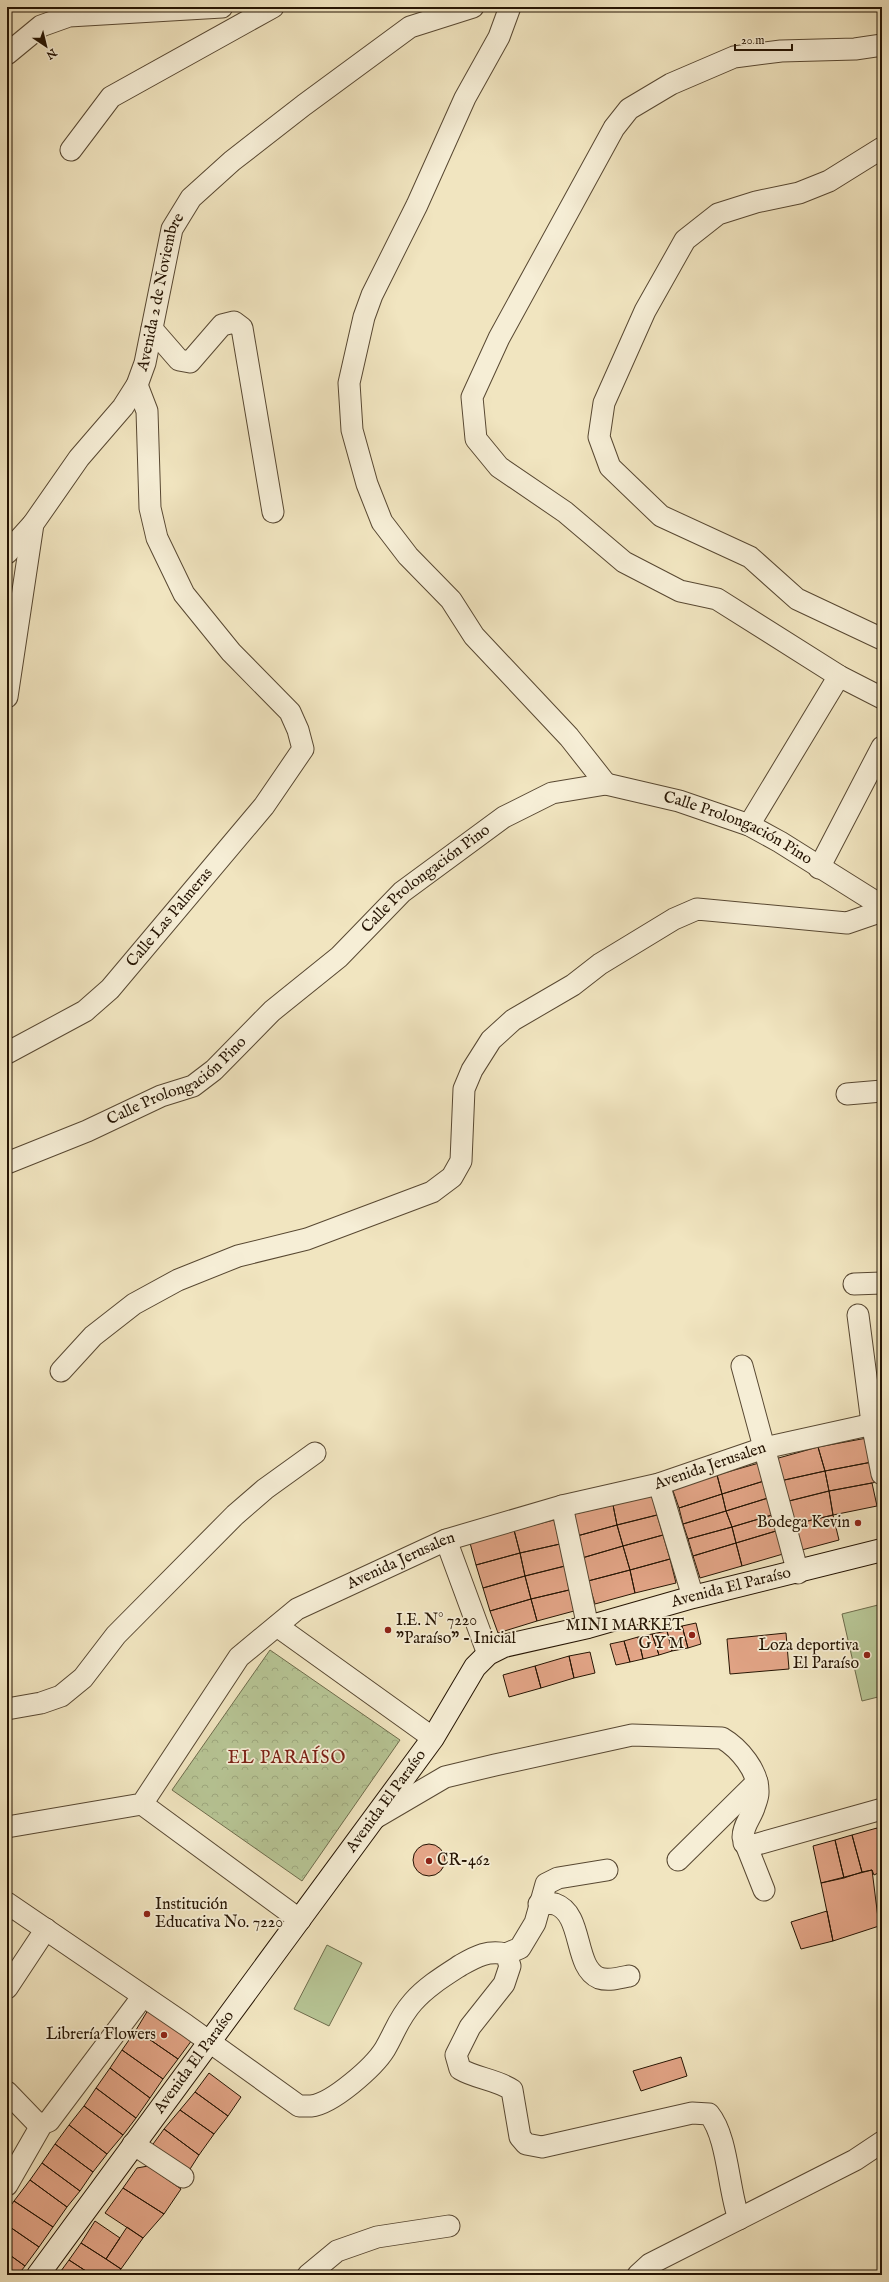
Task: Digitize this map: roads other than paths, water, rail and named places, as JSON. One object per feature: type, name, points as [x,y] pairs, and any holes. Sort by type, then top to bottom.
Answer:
[{"type":"street","points":[[7,54],[41,26],[69,16],[222,7]]},
{"type":"street","points":[[71,150],[111,97],[273,7]]},
{"type":"street","name":"Avenida 2 de Noviembre","points":[[7,697],[33,524],[79,458],[123,407],[137,385],[145,363],[172,229],[191,198],[232,161],[304,105],[410,27],[473,7]]},
{"type":"street","points":[[510,7],[499,37],[465,98],[417,205],[372,295],[364,318],[349,383],[352,430],[367,484],[382,522],[408,556],[452,600],[474,636],[569,737],[606,784]]},
{"type":"street","points":[[882,45],[856,49],[781,51],[734,57],[671,84],[628,109],[614,128],[499,338],[472,397],[476,439],[499,467],[565,512],[624,562],[680,591],[717,599],[840,676],[882,698]]},
{"type":"street","points":[[882,148],[829,181],[799,194],[756,202],[718,214],[685,240],[645,311],[604,403],[599,437],[610,467],[661,516],[750,557],[797,599],[882,639]]},
{"type":"street","points":[[152,329],[179,360],[190,362],[222,325],[234,322],[242,328],[273,512]]},
{"type":"street","name":"Calle Las Palmeras","points":[[7,1053],[85,1011],[110,989],[264,806],[303,749],[298,730],[290,712],[231,652],[184,594],[157,538],[150,508],[147,411],[137,385]]},
{"type":"street","points":[[7,553],[33,524]]},
{"type":"street","points":[[749,825],[840,676]]},
{"type":"street","points":[[819,868],[882,747]]},
{"type":"street","name":"Calle Prolongación Pino","points":[[7,1163],[87,1131],[161,1096],[193,1086],[214,1070],[272,1011],[339,957],[402,892],[504,817],[552,792],[606,784],[679,801],[749,825],[882,906]]},
{"type":"street","points":[[61,1371],[93,1336],[134,1304],[178,1280],[238,1256],[307,1239],[432,1192],[452,1177],[461,1161],[464,1089],[472,1070],[491,1040],[513,1020],[573,985],[600,964],[674,919],[697,909],[847,923],[882,911]]},
{"type":"street","points":[[847,1094],[882,1090]]},
{"type":"street","points":[[854,1284],[882,1284]]},
{"type":"street","points":[[858,1315],[877,1422],[882,1474]]},
{"type":"street","points":[[742,1366],[798,1573]]},
{"type":"street","name":"Avenida Jerusalen","points":[[142,1804],[238,1657],[297,1609],[446,1540],[562,1506],[659,1484],[764,1448],[877,1422]]},
{"type":"street","points":[[7,1709],[41,1703],[61,1696],[83,1678],[116,1635],[235,1516],[265,1489],[315,1453]]},
{"type":"street","points":[[659,1484],[693,1597]]},
{"type":"street","points":[[562,1506],[588,1627]]},
{"type":"street","points":[[446,1540],[488,1654]]},
{"type":"street","name":"Avenida El Paraíso","points":[[38,2275],[433,1738],[475,1667],[488,1654],[504,1646],[588,1627],[693,1597],[798,1573],[882,1550]]},
{"type":"street","points":[[277,1626],[433,1738]]},
{"type":"street","points":[[375,1818],[445,1778],[632,1735],[722,1738],[733,1745],[748,1762],[757,1782],[759,1794],[743,1829],[744,1843],[764,1890]]},
{"type":"street","points":[[678,1860],[757,1782]]},
{"type":"street","points":[[7,1827],[142,1804],[300,1920]]},
{"type":"street","points":[[744,1843],[754,1845],[882,1809]]},
{"type":"street","points":[[7,1903],[209,2041],[299,2106],[312,2106],[324,2102],[344,2089],[370,2067],[385,2049],[395,2025],[413,2002],[439,1979],[480,1954],[494,1951],[506,1954],[520,1948],[535,1922],[546,1884],[558,1878],[607,1870]]},
{"type":"street","points":[[539,1904],[554,1904],[568,1914],[585,1963],[598,1978],[610,1979],[629,1976]]},
{"type":"street","points":[[7,1988],[46,1929]]},
{"type":"street","points":[[506,1954],[510,1966],[504,1984],[470,2027],[456,2055],[460,2069],[473,2076],[501,2082],[512,2090],[520,2137],[526,2144],[542,2147],[692,2113],[709,2114],[720,2131],[733,2202],[739,2219]]},
{"type":"street","points":[[7,2185],[42,2124],[49,2121],[143,1996]]},
{"type":"street","points":[[7,2092],[36,2122],[42,2124]]},
{"type":"street","points":[[638,2275],[650,2264],[855,2160],[882,2142]]},
{"type":"street","points":[[133,2144],[183,2177]]},
{"type":"street","points":[[308,2275],[337,2251],[377,2237],[448,2226]]},
{"type":"place","name":"Bodega Kevin","points":[[858,1523]]},
{"type":"place","name":"I.E. N° 7220 \"Paraíso\" - Inicial","points":[[388,1630]]},
{"type":"place","name":"MINI MARKET G Y M","points":[[692,1635]]},
{"type":"place","name":"Loza deportiva El Paraíso","points":[[867,1655]]},
{"type":"place","name":"CR-462","points":[[429,1861]]},
{"type":"place","name":"Institución Educativa No. 7220","points":[[147,1914]]},
{"type":"place","name":"Librería Flowers","points":[[164,2035]]},
{"type":"district","name":"EL PARAÍSO","points":[[287,1758]]}]
